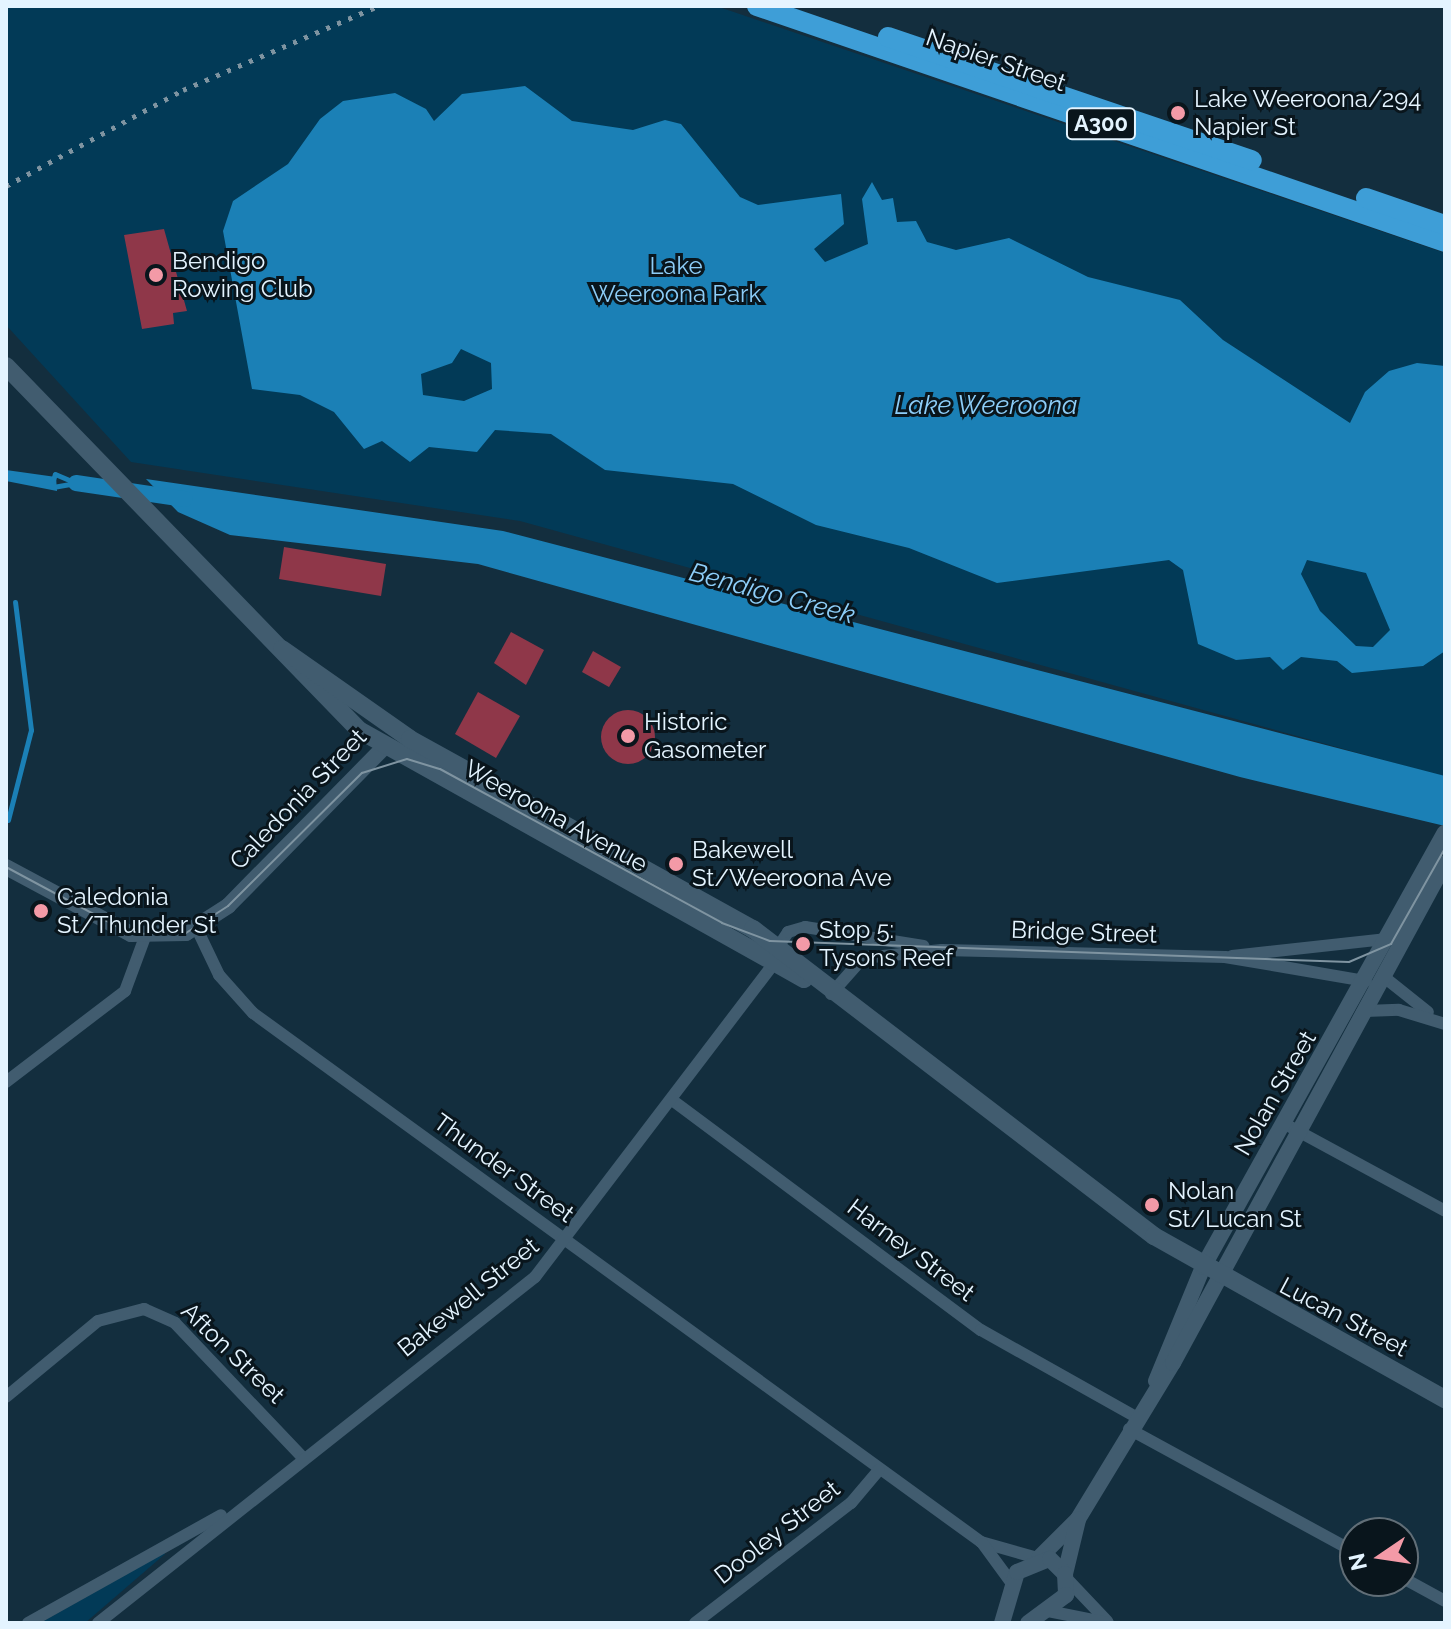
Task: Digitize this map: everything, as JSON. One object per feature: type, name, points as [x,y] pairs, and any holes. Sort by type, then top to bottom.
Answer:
[{"type":"highway","name":"Napier Street","points":[[757,6],[1094,113]]},
{"type":"highway","name":"Napier Street","points":[[797,6],[1258,169],[1445,225]]},
{"type":"highway","name":"Napier Street","points":[[1258,169],[1445,242]]},
{"type":"main road","name":"Weeroona Avenue","points":[[6,366],[89,447],[282,649],[310,687],[383,748],[776,955]]},
{"type":"main road","name":"Weeroona Avenue","points":[[282,649],[395,730],[776,955],[1220,1277]]},
{"type":"main road","name":"Caledonia Street","points":[[383,748],[395,730]]},
{"type":"main road","name":"Lucan Street","points":[[1220,1277],[1445,1399]]},
{"type":"street","name":"Caledonia Street","points":[[197,929],[228,906],[383,748]]},
{"type":"street","name":"Nolan Street","points":[[1156,1381],[1203,1267],[1365,1011],[1387,939],[1444,837]]},
{"type":"street","name":"Nolan Street","points":[[1038,1558],[1078,1519],[1156,1381],[1220,1277],[1291,1127],[1445,863]]},
{"type":"street","points":[[6,867],[145,937],[197,929]]},
{"type":"street","name":"Bridge Street","points":[[776,955],[788,932],[805,927],[942,950]]},
{"type":"street","name":"Thunder Street","points":[[197,929],[219,975],[253,1013],[981,1542],[1038,1558]]},
{"type":"street","points":[[6,1082],[125,991],[145,937]]},
{"type":"street","name":"Bridge Street","points":[[1225,957],[1387,939]]},
{"type":"street","name":"Bridge Street","points":[[831,994],[868,956],[942,950],[1225,957],[1376,981],[1445,1024],[1408,1011],[1365,1011]]},
{"type":"street","name":"Bakewell Street","points":[[98,1623],[234,1509],[535,1277],[566,1243],[776,955]]},
{"type":"street","name":"Harney Street","points":[[672,1100],[981,1330],[1132,1423],[1339,1543]]},
{"type":"street","points":[[1291,1127],[1445,1211]]},
{"type":"street","name":"Afton Street","points":[[6,1397],[98,1321],[144,1309],[175,1323],[301,1456]]},
{"type":"street","name":"Dooley Street","points":[[695,1623],[851,1503],[879,1470]]},
{"type":"street","name":"Bakewell Street","points":[[28,1623],[234,1509]]},
{"type":"street","name":"Nolan Street","points":[[1066,1577],[1078,1519]]},
{"type":"street","name":"Thunder Street","points":[[981,1542],[1013,1590]]},
{"type":"street","points":[[1002,1623],[1022,1566],[1038,1558],[1066,1577],[1109,1623]]},
{"type":"street","points":[[1028,1623],[1062,1602],[1066,1577]]},
{"type":"street","points":[[1419,1587],[1445,1601]]},
{"type":"street","points":[[1013,1590],[1027,1609],[1109,1623]]},
{"type":"green space","name":"Lake Weeroona Park","points":[[6,6],[716,6],[1445,253],[1445,777],[520,521],[131,462],[6,325]]},
{"type":"green space","points":[[164,1553],[85,1623],[40,1623]]},
{"type":"water","name":"Lake Weeroona","points":[[525,86],[572,121],[633,130],[665,120],[681,124],[740,197],[758,205],[841,194],[844,224],[814,249],[825,262],[868,244],[862,199],[872,182],[882,200],[893,198],[897,222],[916,221],[927,242],[956,250],[1009,238],[1088,277],[1180,300],[1223,340],[1350,423],[1365,392],[1389,371],[1417,363],[1445,366],[1445,651],[1423,666],[1352,673],[1337,661],[1301,657],[1283,670],[1270,657],[1236,660],[1198,644],[1183,570],[1169,560],[997,583],[909,548],[816,525],[733,484],[605,470],[551,434],[495,430],[477,452],[429,447],[410,462],[382,441],[364,449],[334,412],[300,395],[252,389],[223,231],[233,201],[288,164],[320,119],[343,101],[395,93],[426,109],[434,121],[462,94]],"holes":[[[461,349],[491,363],[492,389],[464,401],[423,395],[421,374],[452,363]],[[1307,560],[1366,573],[1390,630],[1373,647],[1356,646],[1320,611],[1301,574]]]},
{"type":"water","points":[[6,470],[56,477],[57,491],[6,481]]},
{"type":"water","points":[[146,479],[503,531],[1445,776],[1445,826],[1240,777],[478,564],[230,535],[178,512]]},
{"type":"building","name":"Bendigo Rowing Club","points":[[164,229],[187,311],[173,313],[174,324],[142,329],[124,235]]},
{"type":"building","points":[[284,547],[386,564],[381,596],[279,579]]},
{"type":"building","points":[[511,632],[544,650],[526,685],[494,663]]},
{"type":"building","points":[[593,651],[621,667],[609,687],[582,672]]},
{"type":"building","points":[[478,692],[520,716],[496,758],[455,734]]},
{"type":"building","name":"Historic Gasometer","points":[[628,710],[647,718],[655,737],[647,756],[628,764],[609,756],[601,737],[609,718]]},
{"type":"waterway","name":"Bendigo Creek","points":[[53,480],[55,474],[76,483]]},
{"type":"waterway","name":"Bendigo Creek","points":[[53,487],[76,483]]},
{"type":"waterway","name":"Bendigo Creek","points":[[76,483],[185,499]]},
{"type":"waterway","points":[[8,820],[31,730],[15,602]]},
{"type":"tram line","points":[[6,867],[131,934],[186,933],[228,906],[362,773],[407,759],[440,769],[722,923],[770,941],[1349,962],[1391,944],[1445,848]]},
{"type":"railway","points":[[6,186],[183,90],[378,6]]},
{"type":"place","name":"Lake Weeroona/294 Napier St","points":[[1178,113]]},
{"type":"place","name":"Bendigo Rowing Club","points":[[156,275]]},
{"type":"place","name":"Historic Gasometer","points":[[628,736]]},
{"type":"place","name":"Bakewell St/Weeroona Ave","points":[[676,864]]},
{"type":"place","name":"Caledonia St/Thunder St","points":[[41,911]]},
{"type":"place","name":"Stop 5: Tysons Reef","points":[[803,944]]},
{"type":"place","name":"Nolan St/Lucan St","points":[[1152,1205]]}]
